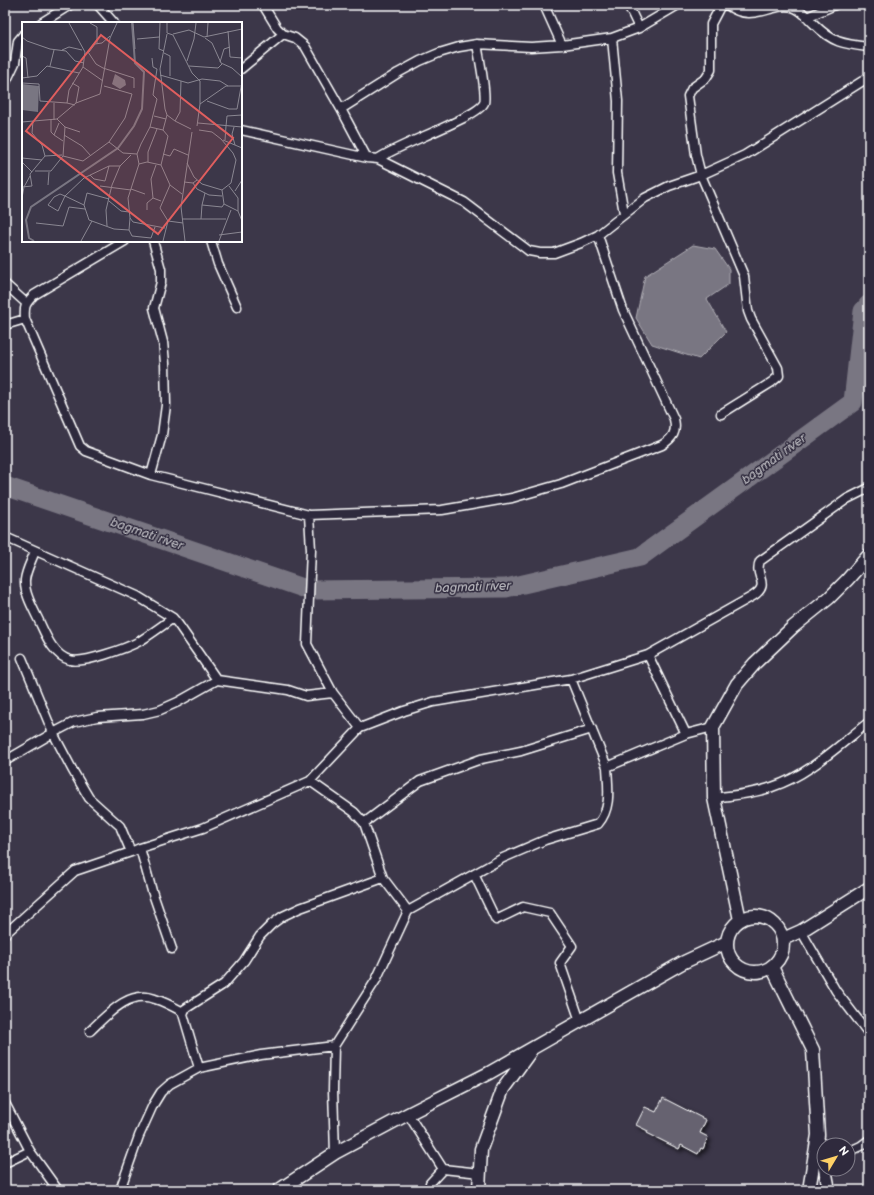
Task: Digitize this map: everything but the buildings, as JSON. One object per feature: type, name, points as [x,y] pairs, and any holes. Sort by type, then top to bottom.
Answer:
[{"type":"street","points":[[43,22],[70,5]]},
{"type":"street","points":[[98,5],[113,22]]},
{"type":"street","points":[[263,5],[277,28],[283,34],[295,38],[305,46],[367,158]]},
{"type":"street","points":[[544,5],[562,45]]},
{"type":"street","points":[[628,5],[639,28]]},
{"type":"street","points":[[341,109],[420,61],[439,53],[477,44],[531,47],[562,45],[612,38],[639,28],[678,5]]},
{"type":"street","points":[[721,5],[711,24],[711,70],[706,78],[692,88],[688,96],[696,155],[701,175],[744,276],[748,311],[751,319],[779,372],[779,376],[772,382],[721,414]]},
{"type":"street","points":[[727,5],[734,10],[744,13],[756,13],[788,7],[795,8],[801,11],[831,39],[847,44],[869,47]]},
{"type":"street","points":[[807,17],[836,5]]},
{"type":"street","points":[[242,68],[283,34]]},
{"type":"street","points":[[5,84],[15,63],[18,41],[22,36]]},
{"type":"street","points":[[612,38],[618,101],[617,173],[624,213]]},
{"type":"street","points":[[378,159],[391,150],[420,139],[452,123],[482,105],[485,97],[477,44]]},
{"type":"street","points":[[242,130],[367,158],[378,159],[464,202],[529,251],[554,253],[598,235],[624,213],[645,198],[745,155],[869,77]]},
{"type":"street","points":[[123,242],[34,295],[26,303],[25,319],[80,446],[86,451],[151,475],[309,515],[442,510],[512,498],[561,484],[662,445],[670,440],[675,434],[676,428],[674,419],[623,310],[598,235]]},
{"type":"street","points":[[109,242],[110,250]]},
{"type":"street","points":[[151,475],[162,436],[166,405],[164,349],[154,308],[161,282],[161,269],[152,242]]},
{"type":"street","points":[[211,242],[218,264],[237,307]]},
{"type":"street","points":[[5,284],[26,303]]},
{"type":"street","points":[[5,325],[25,319]]},
{"type":"street","points":[[5,934],[75,871],[203,828],[310,781],[360,728],[404,710],[433,702],[571,679],[648,655],[759,592],[762,588],[758,569],[760,561],[847,499],[869,488]]},
{"type":"street","points":[[309,515],[311,550],[307,644],[333,693],[360,728]]},
{"type":"street","points":[[5,536],[35,551],[137,596],[173,618],[217,680]]},
{"type":"street","points":[[35,551],[25,578],[27,593],[51,643],[61,656],[69,660],[80,661],[94,658],[139,641],[173,618]]},
{"type":"street","points":[[740,920],[714,798],[713,727],[737,684],[755,663],[793,627],[829,598],[869,555]]},
{"type":"street","points":[[648,655],[686,734]]},
{"type":"street","points":[[22,658],[52,733],[73,771],[89,798],[120,826],[131,852]]},
{"type":"street","points":[[335,1153],[332,1090],[334,1046],[376,980],[408,911],[503,858],[545,840],[598,824],[604,817],[608,799],[608,767],[571,679]]},
{"type":"street","points":[[5,761],[52,733],[86,719],[143,714],[160,710],[178,702],[217,680],[288,690],[306,696],[333,693]]},
{"type":"street","points":[[714,798],[760,791],[790,780],[821,760],[869,722]]},
{"type":"street","points":[[608,767],[686,734],[713,727]]},
{"type":"street","points":[[364,823],[420,781],[481,759],[521,751],[592,729]]},
{"type":"street","points":[[310,781],[354,812],[364,823],[383,878],[408,911]]},
{"type":"street","points":[[140,848],[152,891],[172,949]]},
{"type":"street","points":[[474,874],[496,920],[523,907],[550,913],[572,946],[560,963],[580,1021]]},
{"type":"street","points":[[184,1012],[188,1007],[224,984],[244,961],[260,936],[283,916],[300,908],[383,878]]},
{"type":"street","points":[[783,939],[801,931],[869,888]]},
{"type":"street","points":[[747,916],[763,916],[776,925],[783,939],[783,947],[778,961],[772,967],[757,972],[749,972],[741,969],[730,958],[727,950],[728,937],[732,927],[740,920],[747,916]]},
{"type":"street","points":[[801,931],[836,990],[869,1034]]},
{"type":"street","points":[[278,1190],[335,1153],[489,1073],[682,963],[727,942]]},
{"type":"street","points":[[772,967],[813,1050],[818,1135],[809,1190]]},
{"type":"street","points":[[90,1031],[107,1014],[121,1004],[131,999],[144,996],[154,998],[184,1012],[199,1068]]},
{"type":"street","points":[[120,1190],[139,1136],[153,1105],[161,1092],[170,1084],[199,1068],[261,1055],[334,1046]]},
{"type":"street","points":[[478,1190],[481,1149],[503,1089],[532,1048]]},
{"type":"street","points":[[5,1103],[30,1151],[58,1190]]},
{"type":"street","points":[[408,1114],[443,1169]]},
{"type":"street","points":[[856,1148],[869,1140]]},
{"type":"street","points":[[5,1163],[30,1151]]},
{"type":"street","points":[[443,1169],[480,1173]]},
{"type":"street","points":[[430,1190],[430,1183],[443,1169]]},
{"type":"street","points":[[826,1177],[829,1190]]},
{"type":"shaded area","points":[[693,245],[715,249],[729,269],[729,284],[707,299],[726,332],[699,359],[652,344],[636,318],[645,276]]},
{"type":"waterway","name":"bagmati river","points":[[5,486],[309,590],[506,588],[640,557],[853,402],[863,311],[869,304]]}]
